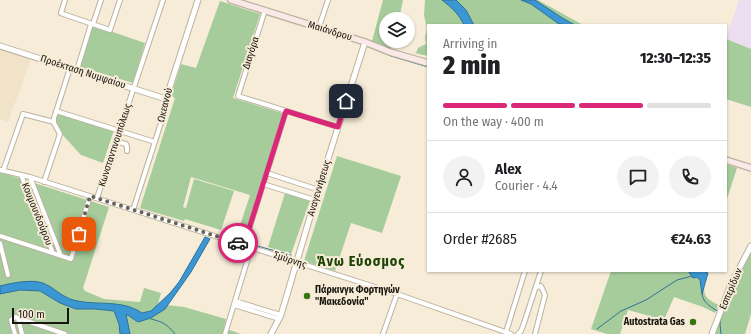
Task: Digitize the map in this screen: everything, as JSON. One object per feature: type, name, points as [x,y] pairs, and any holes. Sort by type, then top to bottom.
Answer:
[{"type":"main road","name":"Μαιάνδρου","points":[[231,0],[239,1],[365,42],[390,52],[427,63]]},
{"type":"main road","points":[[727,160],[751,168]]},
{"type":"street","points":[[65,0],[61,13],[110,30],[120,0]]},
{"type":"street","points":[[77,70],[100,0]]},
{"type":"street","name":"Κωνσταντινουπόλεως","points":[[97,198],[163,0]]},
{"type":"street","name":"Ωκεανού","points":[[133,210],[167,104],[166,99],[198,0]]},
{"type":"street","points":[[319,27],[328,0]]},
{"type":"street","name":"Διαγόρα","points":[[265,10],[238,96],[286,111]]},
{"type":"street","name":"Αναγεννήσεως","points":[[271,334],[280,317],[296,261],[365,42]]},
{"type":"street","name":"Προέκταση Νυμφαίου","points":[[0,46],[166,99]]},
{"type":"street","points":[[44,182],[60,134],[54,122],[56,111],[70,68]]},
{"type":"street","points":[[56,111],[155,142]]},
{"type":"street","points":[[244,245],[286,111],[338,127]]},
{"type":"street","points":[[2,170],[23,114],[54,122]]},
{"type":"street","points":[[115,141],[126,144],[128,148],[127,152]]},
{"type":"street","name":"Σμύρνης","points":[[2,170],[30,177],[296,261],[397,294],[508,333]]},
{"type":"street","points":[[267,173],[319,190]]},
{"type":"street","name":"Κουμουνδούρου","points":[[21,175],[53,253]]},
{"type":"street","name":"Κουμουνδούρου","points":[[30,177],[61,256]]},
{"type":"street","points":[[263,184],[315,200]]},
{"type":"street","name":"Κωνσταντινουπόλεως","points":[[61,256],[71,259],[90,196]]},
{"type":"street","points":[[0,236],[61,256]]},
{"type":"street","points":[[0,243],[8,275]]},
{"type":"street","name":"Εσπερίδων","points":[[712,334],[731,284],[751,246]]},
{"type":"street","points":[[224,334],[252,248]]},
{"type":"street","points":[[508,333],[525,272]]},
{"type":"street","points":[[518,334],[524,323],[541,272]]},
{"type":"street","points":[[535,334],[545,295],[541,286],[536,287]]},
{"type":"street","points":[[383,334],[397,294]]},
{"type":"street","points":[[234,303],[280,317]]},
{"type":"street","points":[[15,334],[11,320],[14,317],[65,334]]},
{"type":"street","points":[[18,318],[22,334]]},
{"type":"shaded area","points":[[739,0],[751,0],[751,49],[727,39]]},
{"type":"shaded area","points":[[0,49],[31,59],[8,122],[0,119]]},
{"type":"green space","points":[[383,0],[403,0],[400,12],[380,12]]},
{"type":"green space","points":[[425,0],[450,0],[463,24],[427,24],[427,29],[424,15]]},
{"type":"green space","points":[[451,0],[538,0],[581,24],[471,24]]},
{"type":"green space","points":[[220,1],[260,14],[233,98],[285,114],[245,239],[242,240],[236,238],[250,195],[191,177],[183,207],[186,208],[194,179],[234,191],[221,230],[140,208],[175,98],[171,96],[181,64],[196,68]]},
{"type":"green space","points":[[379,15],[379,44],[372,41]]},
{"type":"green space","points":[[92,25],[145,43],[133,83],[78,66]]},
{"type":"green space","points":[[427,29],[427,56],[410,52],[416,53],[418,48],[426,44],[425,37]]},
{"type":"green space","points":[[727,39],[751,49],[751,107],[727,99]]},
{"type":"green space","points":[[58,112],[114,130],[103,163],[81,155],[60,132],[55,120]]},
{"type":"green space","points":[[337,156],[401,176],[382,233],[351,223],[335,271],[304,261]]},
{"type":"green space","points":[[727,164],[737,168],[727,199]]},
{"type":"green space","points":[[0,172],[109,207],[83,288],[85,291],[104,299],[140,302],[144,288],[161,293],[158,304],[184,307],[226,319],[224,328],[241,334],[0,334]]},
{"type":"green space","points":[[286,190],[311,198],[291,254],[268,247]]},
{"type":"green space","points":[[751,250],[751,314],[745,334],[715,334],[733,284]]},
{"type":"green space","points":[[611,272],[706,272],[707,275],[704,290],[706,297],[719,305],[715,313],[703,307],[674,297],[664,320],[628,310],[620,334],[607,334],[591,329]]},
{"type":"water","points":[[442,0],[456,0],[466,10],[473,24],[464,24],[460,17]]},
{"type":"water","points":[[521,0],[535,0],[573,24],[559,24],[531,4]]},
{"type":"water","points":[[205,237],[210,239],[191,272],[165,309],[151,318],[138,322],[126,314],[130,334],[120,334],[119,324],[114,311],[76,309],[60,303],[40,291],[20,290],[0,294],[0,286],[33,281],[43,283],[70,299],[116,304],[134,308],[142,313],[151,311],[179,282]]},
{"type":"water","points":[[689,272],[708,273],[702,294],[700,280],[697,277],[693,278]]},
{"type":"waterway","points":[[369,47],[391,56],[427,67]]},
{"type":"waterway","points":[[221,236],[243,242]]},
{"type":"waterway","points":[[246,243],[291,255]]},
{"type":"waterway","points":[[597,329],[621,311],[646,300],[677,280],[692,276]]},
{"type":"waterway","points":[[702,294],[706,302],[719,312]]},
{"type":"waterway","points":[[721,317],[721,334]]},
{"type":"waterway","points":[[151,319],[164,324],[175,334]]},
{"type":"way so far","points":[[79,234],[90,196],[238,243]]},
{"type":"place","name":"Πάρκινγκ Φορτηγών \"Μακεδονία\"","points":[[307,296]]},
{"type":"place","name":"Autostrata Gas","points":[[693,322]]},
{"type":"district","name":"Άνω Εύοσμος","points":[[361,261]]},
{"type":"route","points":[[238,243],[244,245],[286,111],[338,127],[346,101]]}]
